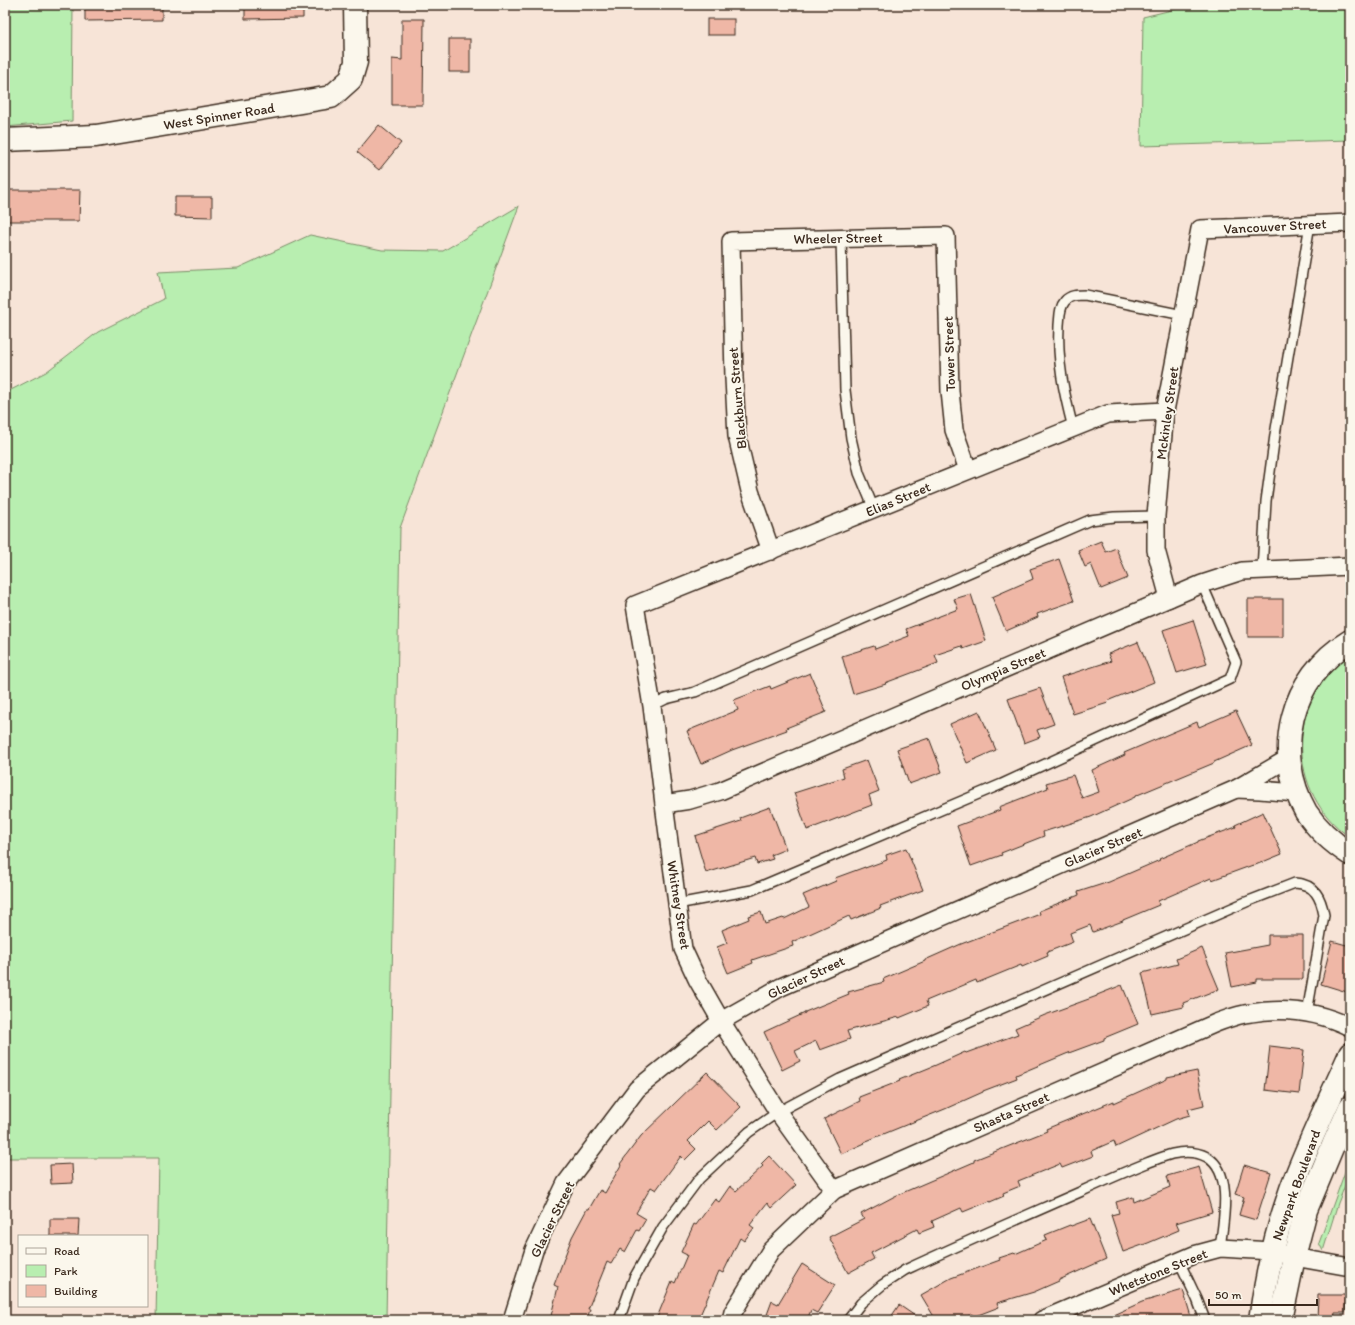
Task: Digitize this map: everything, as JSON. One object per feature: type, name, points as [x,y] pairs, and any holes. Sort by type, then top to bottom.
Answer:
[{"type":"street","name":"West Spinner Road","points":[[5,140],[96,136],[332,97],[351,79],[356,62],[355,5]]},
{"type":"street","name":"Vancouver Street","points":[[1200,229],[1350,222]]},
{"type":"street","name":"Mckinley Street","points":[[1169,598],[1156,550],[1156,516],[1164,411],[1200,229]]},
{"type":"street","name":"Wheeler Street","points":[[730,240],[946,236]]},
{"type":"street","name":"Tower Street","points":[[946,236],[950,391],[954,430],[968,470]]},
{"type":"street","name":"Blackburn Street","points":[[730,240],[737,436],[750,492],[771,551]]},
{"type":"street","name":"Elias Street","points":[[635,605],[1108,414],[1164,411]]},
{"type":"street","name":"Olympia Street","points":[[664,804],[690,800],[720,791],[1202,584],[1242,571],[1350,566]]},
{"type":"street","name":"Whitney Street","points":[[635,605],[652,706],[683,949],[697,979],[721,1021],[778,1112],[834,1190]]},
{"type":"street","points":[[1350,642],[1337,649],[1314,671],[1299,698],[1290,728],[1289,758],[1297,793],[1307,813],[1320,830],[1350,854]]},
{"type":"street","name":"Glacier Street","points":[[512,1320],[534,1250],[566,1183],[637,1089],[721,1021],[781,986],[1236,789],[1289,758]]},
{"type":"street","name":"Glacier Street","points":[[1236,789],[1297,793]]},
{"type":"street","name":"Shasta Street","points":[[731,1320],[733,1312],[771,1250],[834,1190],[1216,1023],[1250,1013],[1279,1010],[1307,1013],[1336,1020],[1350,1027]]},
{"type":"street","name":"Newpark Boulevard","points":[[1281,1320],[1294,1257],[1306,1210],[1334,1143],[1344,1103],[1350,1054]]},
{"type":"street","name":"Newpark Boulevard","points":[[1260,1320],[1272,1251],[1292,1189],[1344,1103]]},
{"type":"street","name":"Whetstone Street","points":[[1042,1320],[1194,1255],[1220,1248],[1272,1251],[1294,1257],[1350,1267]]},
{"type":"lane","points":[[1262,570],[1266,501],[1275,435],[1310,224]]},
{"type":"lane","points":[[841,238],[844,390],[851,438],[860,473],[874,509]]},
{"type":"lane","points":[[1073,428],[1062,381],[1059,358],[1058,340],[1060,311],[1064,302],[1070,297],[1085,295],[1183,315]]},
{"type":"lane","points":[[652,706],[666,698],[694,692],[1090,520],[1114,517],[1156,516]]},
{"type":"lane","points":[[677,904],[752,890],[1002,784],[1230,679],[1236,662],[1202,584]]},
{"type":"lane","points":[[619,1320],[634,1278],[663,1228],[699,1178],[749,1132],[778,1112],[847,1076],[1246,902],[1295,883],[1304,883],[1314,890],[1321,901],[1324,915],[1307,1013]]},
{"type":"lane","points":[[848,1320],[861,1303],[882,1285],[905,1270],[1127,1171],[1170,1154],[1196,1152],[1208,1158],[1219,1168],[1223,1177],[1224,1192],[1220,1248]]},
{"type":"lane","points":[[1180,1261],[1205,1320]]},
{"type":"green space","points":[[5,5],[73,5],[72,121],[5,127]]},
{"type":"green space","points":[[1192,5],[1345,5],[1350,17],[1350,140],[1141,146],[1143,17]]},
{"type":"green space","points":[[519,206],[400,528],[386,1320],[156,1320],[159,1158],[5,1158],[5,393],[46,372],[98,332],[164,299],[158,272],[238,268],[310,235],[382,250],[443,251]]},
{"type":"green space","points":[[1350,655],[1350,837],[1329,819],[1314,796],[1305,772],[1302,746],[1305,720],[1314,695],[1329,673]]},
{"type":"green space","points":[[1350,1158],[1350,1173],[1338,1203],[1323,1251],[1319,1243]]},
{"type":"building","points":[[85,5],[162,5],[162,20],[85,21]]},
{"type":"building","points":[[245,5],[303,5],[303,18],[245,19]]},
{"type":"building","points":[[402,19],[424,19],[423,105],[392,105],[392,59],[402,60]]},
{"type":"building","points":[[707,19],[734,19],[734,35],[707,35]]},
{"type":"building","points":[[449,39],[470,39],[470,72],[449,72]]},
{"type":"building","points":[[379,125],[401,143],[379,170],[357,152]]},
{"type":"building","points":[[7,190],[80,190],[79,221],[7,221]]},
{"type":"building","points":[[175,197],[212,197],[212,217],[175,216]]},
{"type":"building","points":[[1101,541],[1106,552],[1116,548],[1128,578],[1101,589],[1091,564],[1085,567],[1078,550]]},
{"type":"building","points":[[1059,559],[1074,601],[1037,614],[1038,617],[1006,631],[992,597],[1033,579],[1030,569]]},
{"type":"building","points":[[971,594],[986,641],[963,649],[962,646],[935,655],[938,663],[885,683],[886,684],[853,694],[842,656],[874,646],[875,649],[909,636],[906,629],[958,609],[954,599]]},
{"type":"building","points":[[1248,599],[1283,599],[1283,637],[1248,637]]},
{"type":"building","points":[[1193,620],[1207,664],[1177,673],[1163,630]]},
{"type":"building","points":[[1138,642],[1154,682],[1107,701],[1108,703],[1073,714],[1061,677],[1111,661],[1108,654]]},
{"type":"building","points":[[810,673],[826,712],[786,728],[787,730],[732,750],[701,764],[687,731],[738,710],[734,700],[770,686],[771,689]]},
{"type":"building","points":[[1040,688],[1054,724],[1037,730],[1040,737],[1024,743],[1008,699]]},
{"type":"building","points":[[979,711],[996,750],[967,763],[950,724]]},
{"type":"building","points":[[1236,711],[1252,745],[1214,763],[1135,796],[1091,817],[1043,832],[1044,836],[1001,853],[1002,855],[971,866],[957,826],[1000,810],[999,807],[1048,788],[1046,783],[1073,775],[1082,798],[1099,792],[1092,770],[1125,755],[1124,753],[1197,722],[1199,727]]},
{"type":"building","points":[[929,738],[942,772],[909,784],[897,749]]},
{"type":"building","points":[[867,760],[879,791],[869,795],[872,805],[807,830],[794,793],[844,777],[842,769]]},
{"type":"building","points":[[770,807],[786,849],[771,855],[773,859],[757,864],[755,858],[706,873],[695,836],[741,821],[740,818]]},
{"type":"building","points":[[1263,812],[1282,854],[1212,880],[1211,878],[1158,901],[1159,905],[1123,921],[1093,932],[1090,925],[1070,933],[1073,942],[1047,952],[1048,956],[977,983],[976,980],[926,1001],[928,1006],[899,1018],[847,1031],[850,1039],[820,1050],[816,1041],[795,1051],[800,1061],[782,1070],[764,1032],[805,1012],[849,994],[848,992],[884,982],[883,979],[961,944],[1040,914],[1039,911],[1079,895],[1078,892],[1109,882],[1160,860],[1159,859],[1198,841],[1236,827],[1235,825]]},
{"type":"building","points":[[906,848],[923,890],[880,906],[881,908],[851,920],[849,916],[792,942],[793,946],[752,960],[753,963],[728,973],[717,947],[727,943],[722,930],[749,919],[748,916],[761,912],[765,924],[783,918],[784,919],[809,907],[803,895],[836,881],[835,878],[887,860],[886,855]]},
{"type":"building","points":[[1268,935],[1303,935],[1303,979],[1257,979],[1257,982],[1232,987],[1225,953],[1268,945]]},
{"type":"building","points":[[1332,941],[1350,946],[1350,982],[1347,992],[1321,984]]},
{"type":"building","points":[[1202,948],[1219,989],[1183,1003],[1184,1007],[1152,1014],[1142,973],[1178,964],[1176,959]]},
{"type":"building","points":[[1122,985],[1138,1024],[1104,1038],[1104,1040],[1016,1075],[1017,1078],[864,1142],[865,1143],[841,1154],[824,1119],[860,1101],[859,1097],[900,1081],[899,1080],[965,1052],[966,1053],[1018,1034],[1015,1028]]},
{"type":"building","points":[[1270,1046],[1304,1050],[1299,1094],[1265,1090]]},
{"type":"building","points":[[1197,1071],[1204,1105],[1188,1109],[1190,1115],[1176,1119],[1116,1147],[1114,1141],[1091,1151],[1093,1156],[1062,1168],[1060,1164],[1018,1181],[1020,1186],[1003,1193],[1004,1196],[963,1212],[961,1208],[932,1221],[934,1227],[919,1233],[917,1229],[871,1253],[874,1259],[848,1273],[829,1237],[864,1219],[861,1214],[895,1196],[974,1162],[974,1160],[1047,1131],[1046,1129],[1114,1101],[1114,1103],[1167,1079],[1167,1077]]},
{"type":"building","points":[[707,1072],[741,1107],[717,1130],[708,1121],[688,1141],[696,1149],[685,1160],[681,1156],[656,1190],[651,1187],[636,1213],[646,1219],[639,1231],[637,1230],[625,1252],[620,1249],[611,1264],[607,1262],[588,1309],[590,1309],[587,1320],[550,1320],[558,1287],[554,1285],[572,1237],[587,1209],[589,1209],[600,1190],[605,1193],[621,1165],[620,1164],[641,1136]]},
{"type":"building","points":[[769,1156],[796,1185],[771,1208],[767,1203],[750,1225],[754,1228],[744,1241],[740,1238],[723,1273],[719,1271],[698,1320],[656,1320],[672,1281],[675,1283],[687,1255],[681,1252],[694,1224],[696,1225],[715,1199],[719,1202],[730,1186],[736,1191],[763,1166],[761,1164]]},
{"type":"building","points":[[72,1164],[73,1183],[51,1184],[50,1165]]},
{"type":"building","points":[[1244,1165],[1271,1173],[1256,1220],[1239,1215],[1244,1197],[1235,1194]]},
{"type":"building","points":[[1199,1167],[1212,1212],[1176,1223],[1179,1230],[1123,1252],[1111,1215],[1119,1213],[1116,1202],[1133,1197],[1134,1202],[1170,1187],[1167,1176]]},
{"type":"building","points":[[50,1219],[79,1219],[78,1235],[50,1235]]},
{"type":"building","points":[[1090,1219],[1106,1259],[1059,1281],[1034,1292],[997,1303],[999,1307],[973,1317],[972,1314],[961,1320],[936,1320],[921,1295],[951,1278],[1000,1260],[999,1258],[1014,1253],[1015,1254],[1047,1240],[1045,1235]]},
{"type":"building","points":[[802,1264],[835,1285],[817,1313],[811,1310],[807,1320],[765,1320],[772,1301],[778,1304]]},
{"type":"building","points":[[1183,1290],[1192,1320],[1102,1320],[1142,1302]]},
{"type":"building","points":[[1318,1295],[1346,1295],[1345,1313],[1335,1313],[1334,1320],[1317,1320]]},
{"type":"building","points":[[899,1305],[921,1320],[889,1320]]}]
